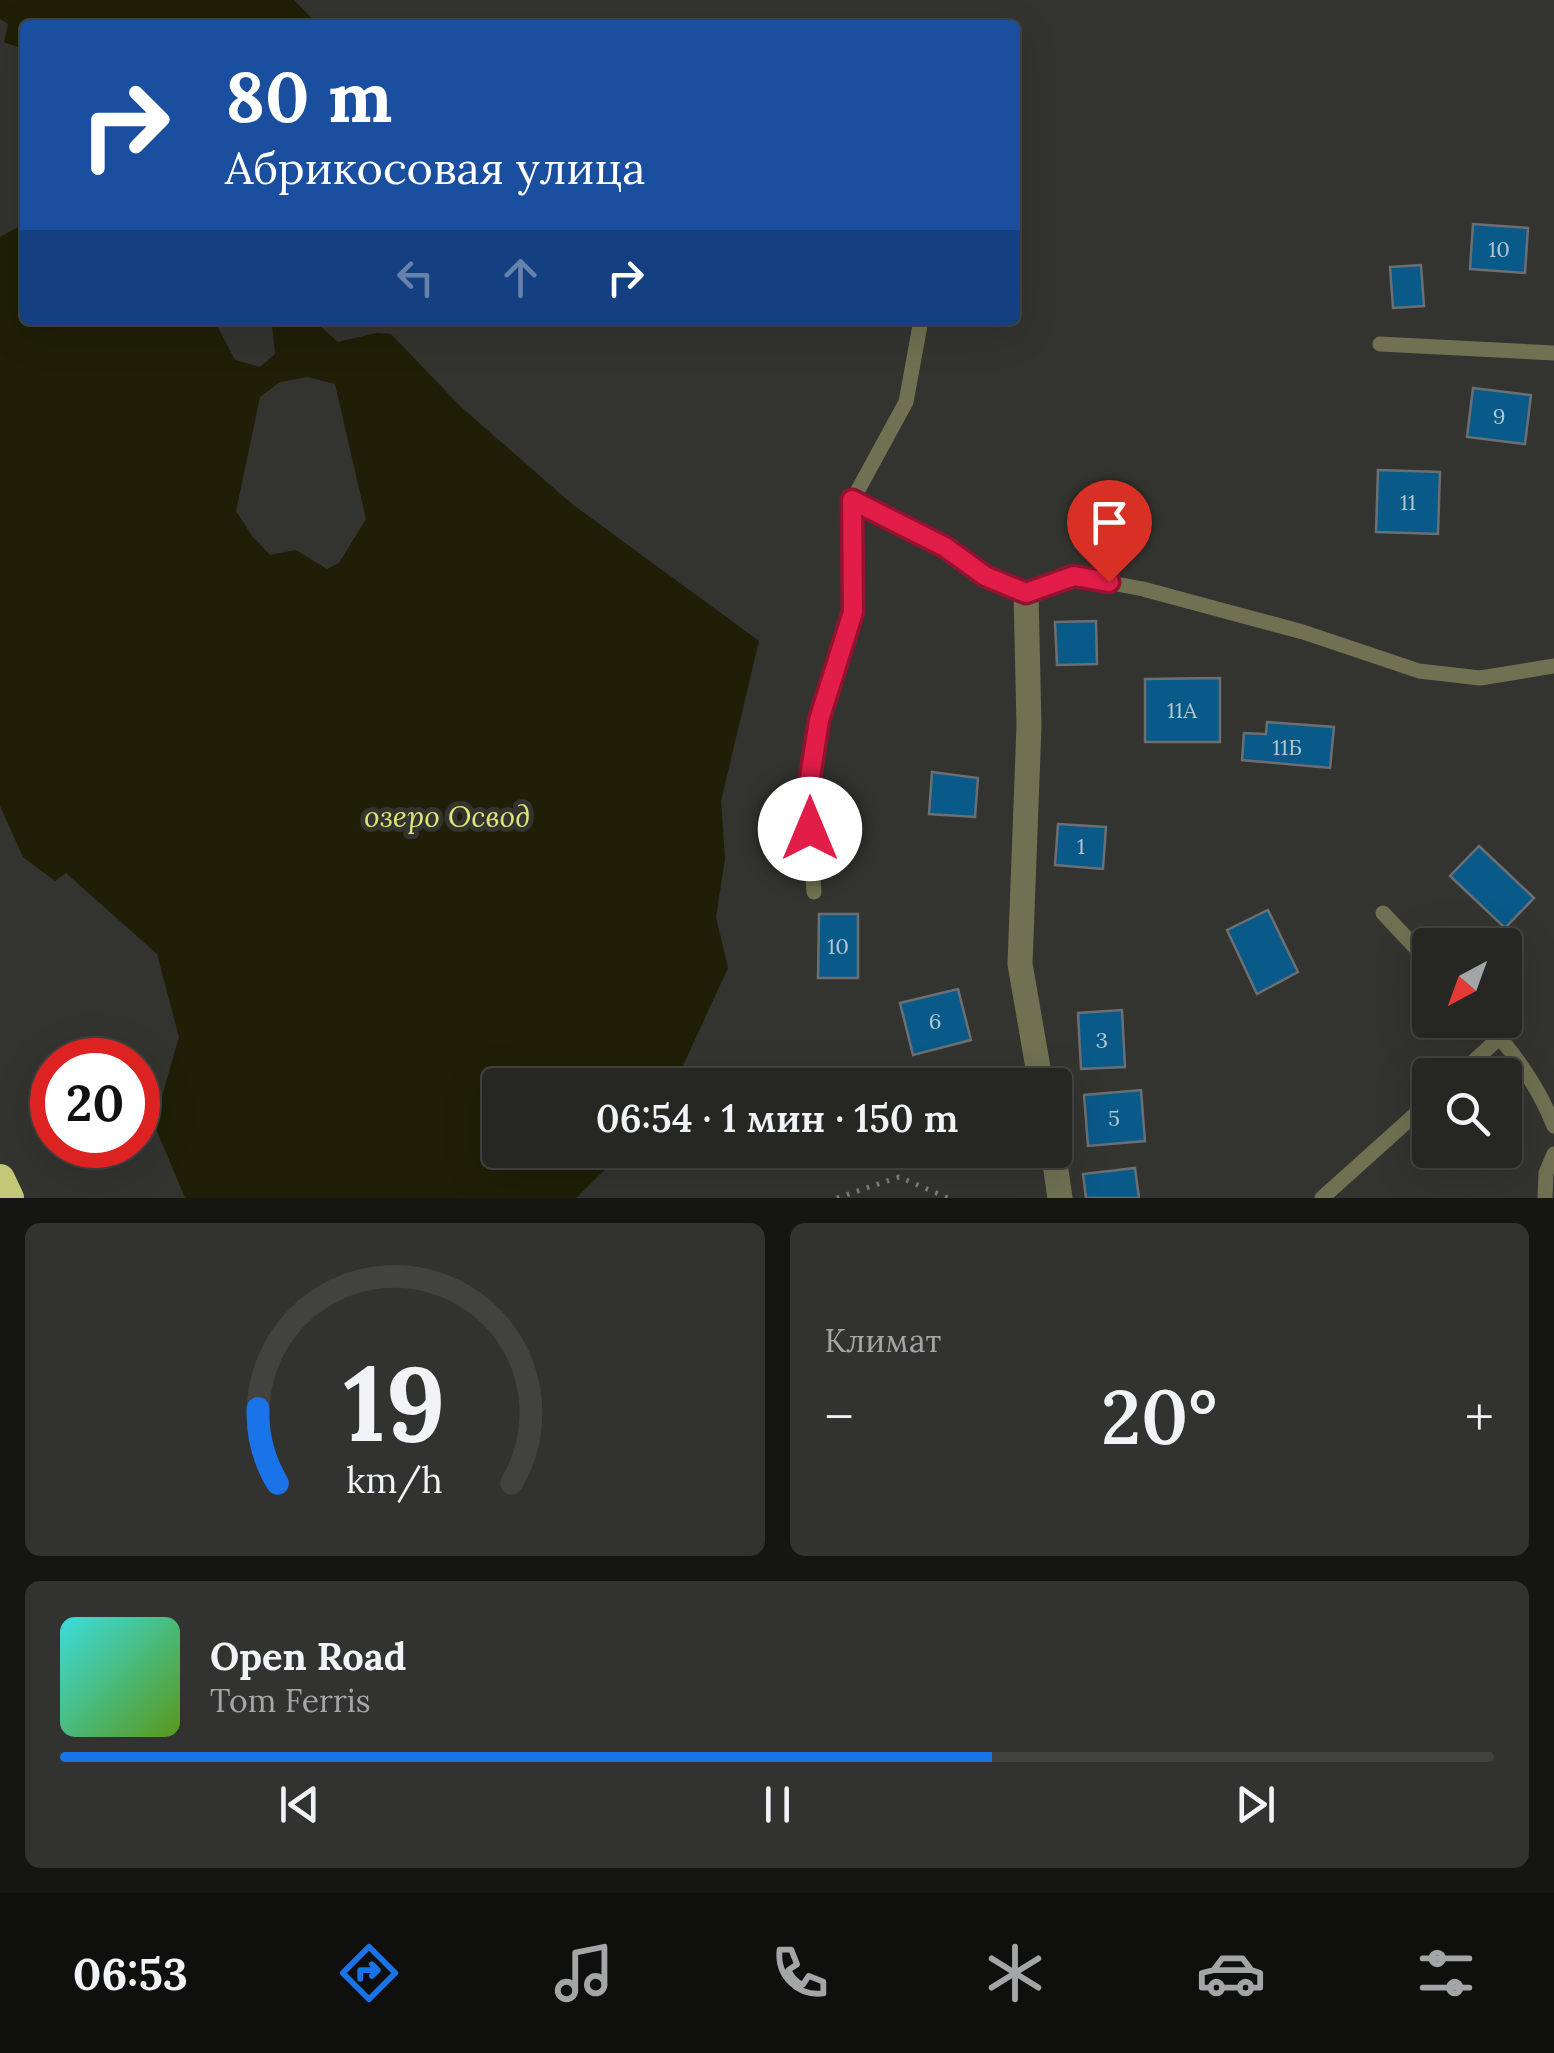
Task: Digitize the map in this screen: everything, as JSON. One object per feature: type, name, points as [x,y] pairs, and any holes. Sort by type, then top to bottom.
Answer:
[{"type":"highway","points":[[0,1179],[9,1198]]},
{"type":"street","points":[[1026,593],[1029,726],[1020,964],[1039,1068]]},
{"type":"street","points":[[1056,1168],[1060,1198]]},
{"type":"lane","points":[[814,892],[807,797],[819,720],[853,612],[852,500],[906,402],[920,325]]},
{"type":"lane","points":[[1380,344],[1554,354]]},
{"type":"lane","points":[[852,500],[945,547],[985,576],[1026,593],[1074,576],[1303,632],[1420,671],[1480,678],[1554,666]]},
{"type":"lane","points":[[1382,912],[1412,944]]},
{"type":"lane","points":[[1478,1058],[1500,1038],[1546,1105],[1554,1126]]},
{"type":"lane","points":[[1322,1198],[1412,1117]]},
{"type":"lane","points":[[1545,1198],[1546,1173],[1554,1154]]},
{"type":"path","points":[[837,1198],[900,1177],[948,1198]]},
{"type":"water","points":[[0,0],[294,0],[313,20],[20,20],[20,48],[4,42],[8,24],[0,19]]},
{"type":"water","name":"озеро Освод","points":[[20,226],[20,325],[217,325],[235,360],[260,367],[275,354],[272,325],[319,325],[338,342],[377,333],[391,334],[461,407],[572,504],[759,641],[721,801],[725,859],[716,917],[728,968],[682,1068],[482,1068],[482,1168],[607,1168],[576,1198],[185,1198],[160,1138],[160,1103],[179,1037],[157,954],[66,873],[55,881],[23,857],[0,806],[0,237]],"holes":[[[308,377],[335,384],[366,519],[339,563],[327,569],[296,550],[270,555],[236,511],[260,397],[280,382]]]},
{"type":"building","points":[[1473,224],[1528,228],[1525,273],[1470,269]]},
{"type":"building","points":[[1421,265],[1424,306],[1393,308],[1390,267]]},
{"type":"building","points":[[1473,388],[1531,395],[1525,444],[1467,437]]},
{"type":"building","points":[[1378,470],[1440,472],[1438,534],[1376,532]]},
{"type":"building","points":[[1096,621],[1097,664],[1057,665],[1055,622]]},
{"type":"building","points":[[1220,678],[1220,742],[1145,742],[1145,679]]},
{"type":"building","points":[[1267,722],[1334,727],[1330,768],[1242,760],[1244,733],[1266,734]]},
{"type":"building","points":[[932,772],[978,778],[975,817],[929,814]]},
{"type":"building","points":[[1058,824],[1106,827],[1103,869],[1055,865]]},
{"type":"building","points":[[1479,846],[1534,898],[1505,928],[1450,876]]},
{"type":"building","points":[[1268,910],[1298,972],[1257,994],[1227,930]]},
{"type":"building","points":[[819,914],[858,914],[858,978],[818,978]]},
{"type":"building","points":[[958,989],[971,1040],[913,1055],[900,1003]]},
{"type":"building","points":[[1122,1010],[1125,1067],[1081,1069],[1078,1013]]},
{"type":"building","points":[[1141,1090],[1145,1141],[1088,1146],[1084,1095]]},
{"type":"building","points":[[1135,1168],[1139,1198],[1086,1198],[1083,1174]]},
{"type":"route","points":[[810,829],[807,797],[819,720],[853,612],[852,500],[945,547],[985,576],[1026,593],[1074,576],[1109,582]]}]
